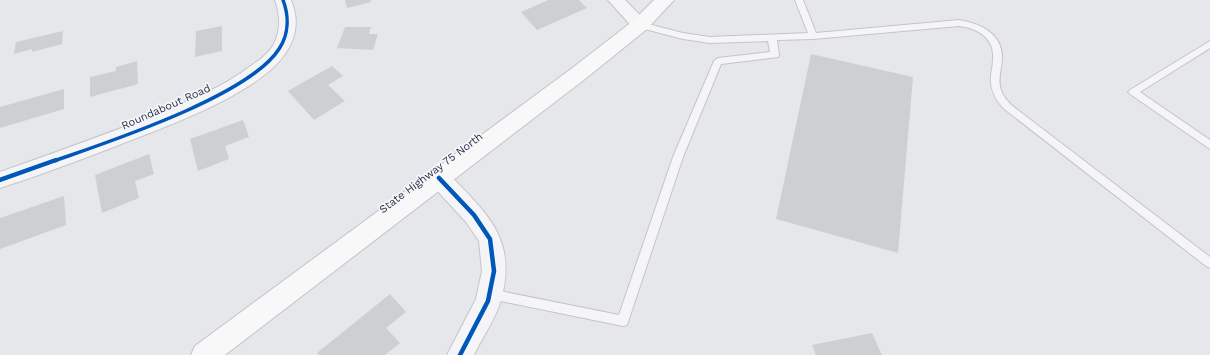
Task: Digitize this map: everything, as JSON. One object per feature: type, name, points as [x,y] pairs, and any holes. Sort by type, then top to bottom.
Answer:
[{"type":"main road","name":"State Highway 75 North","points":[[204,355],[578,74],[640,26],[665,0]]},
{"type":"street","name":"Roundabout Road","points":[[0,180],[135,131],[204,103],[249,76],[275,56],[286,38],[288,23],[286,7],[283,0]]},
{"type":"street","points":[[616,0],[640,26]]},
{"type":"street","points":[[439,178],[474,215],[490,239],[494,270],[488,301],[460,355]]},
{"type":"lane","points":[[800,0],[813,36]]},
{"type":"lane","points":[[640,26],[698,39],[720,41],[813,36],[959,23],[978,27],[993,39],[997,48],[995,87],[998,95],[1005,104],[1210,263]]},
{"type":"lane","points":[[490,294],[624,321],[678,158],[718,61],[775,55],[772,38]]},
{"type":"lane","points":[[1210,44],[1132,92],[1210,145]]},
{"type":"building","points":[[345,0],[371,0],[371,2],[347,8]]},
{"type":"building","points":[[548,0],[579,0],[587,8],[537,30],[521,12]]},
{"type":"building","points":[[222,26],[222,51],[195,57],[196,31]]},
{"type":"building","points":[[345,27],[371,27],[369,34],[378,34],[373,50],[337,48]]},
{"type":"building","points":[[63,31],[62,44],[32,52],[32,49],[14,54],[16,42]]},
{"type":"building","points":[[811,54],[913,77],[898,253],[776,219]]},
{"type":"building","points":[[137,61],[138,84],[90,97],[90,77],[116,71],[116,67]]},
{"type":"building","points":[[332,66],[343,76],[328,85],[345,101],[314,120],[288,91]]},
{"type":"building","points":[[64,89],[64,109],[0,128],[0,107]]},
{"type":"building","points":[[243,120],[249,137],[225,146],[229,159],[198,171],[190,139]]},
{"type":"building","points":[[149,154],[154,174],[135,181],[139,198],[102,213],[95,175]]},
{"type":"building","points":[[64,196],[66,225],[0,249],[0,218]]},
{"type":"building","points":[[390,294],[406,312],[386,328],[400,343],[385,355],[319,355],[317,353]]},
{"type":"building","points":[[872,333],[882,355],[816,355],[812,345]]},
{"type":"cycle path","points":[[0,180],[146,126],[195,106],[238,84],[263,66],[274,56],[283,44],[288,22],[286,7],[283,0]]},
{"type":"cycle path","points":[[439,178],[474,215],[490,239],[494,271],[488,301],[460,355]]}]
